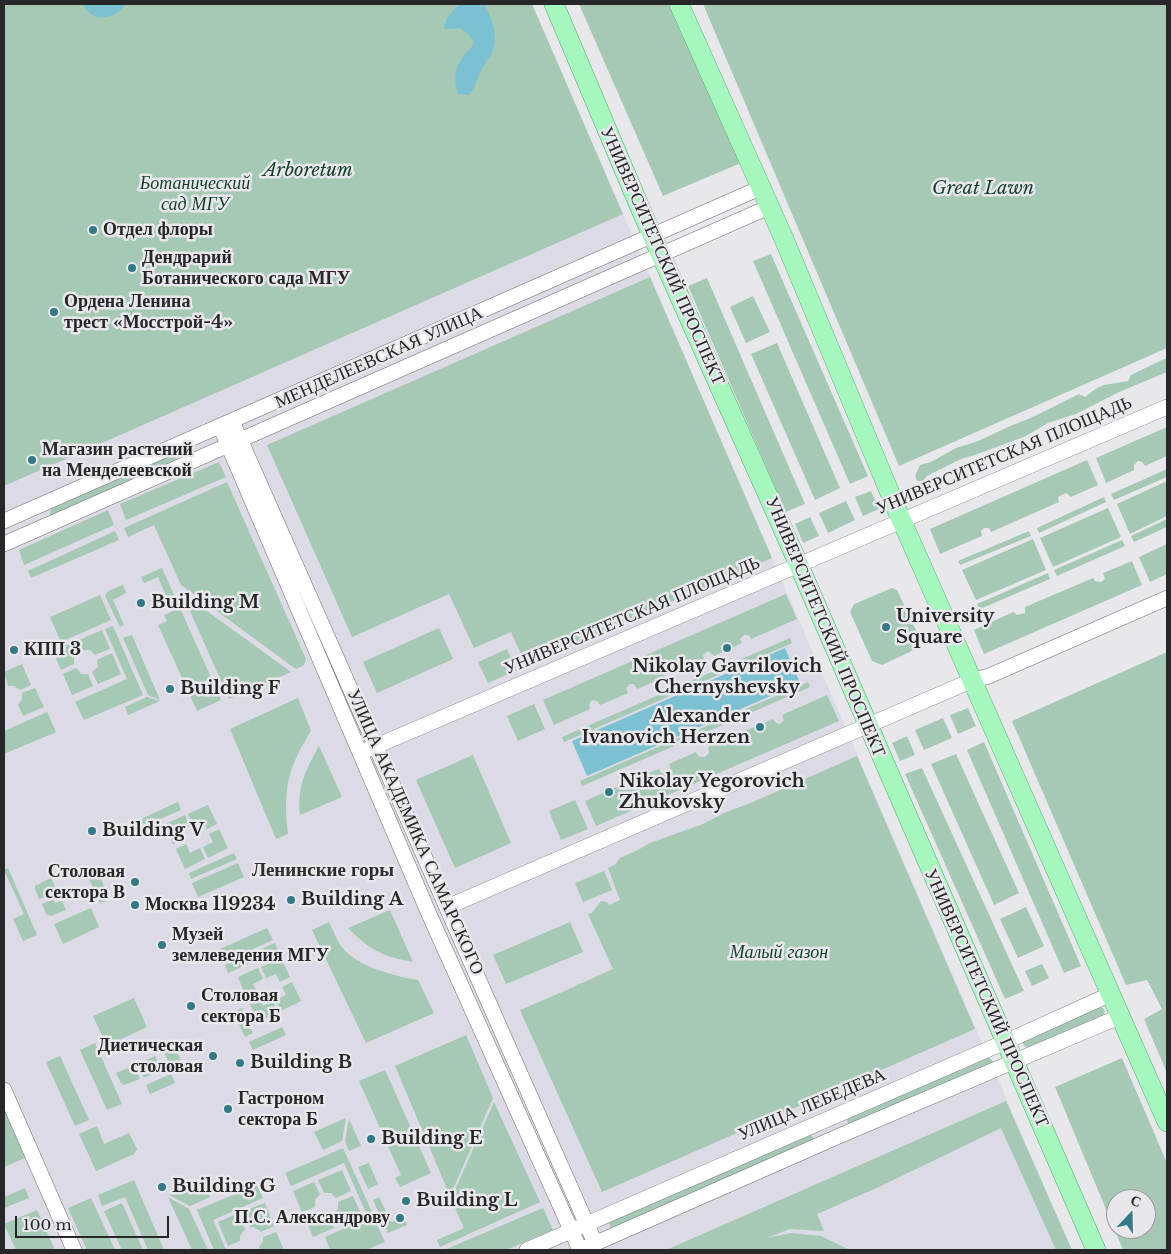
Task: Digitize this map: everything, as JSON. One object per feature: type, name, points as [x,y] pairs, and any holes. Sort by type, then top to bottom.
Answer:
[{"type":"main road","name":"УНИВЕРСИТЕТСКИЙ ПРОСПЕКТ","points":[[554,4],[652,236],[798,565],[1096,1250]]},
{"type":"main road","points":[[679,4],[769,206],[902,521],[1167,1122]]},
{"type":"street","name":"МЕНДЕЛЕЕВСКАЯ УЛИЦА","points":[[4,521],[760,188]]},
{"type":"street","name":"МЕНДЕЛЕЕВСКАЯ УЛИЦА","points":[[4,544],[769,206]]},
{"type":"street","points":[[478,313],[472,319],[472,326],[478,332],[486,332]]},
{"type":"street","name":"УНИВЕРСИТЕТСКАЯ ПЛОЩАДЬ","points":[[360,753],[1167,407]]},
{"type":"street","name":"УЛИЦА АКАДЕМИКА САМАРСКОГО","points":[[226,424],[360,753],[429,914],[580,1250]]},
{"type":"street","name":"УЛИЦА АКАДЕМИКА САМАРСКОГО","points":[[234,443],[376,747],[596,1243]]},
{"type":"street","points":[[167,449],[175,449],[181,455],[181,463],[176,468]]},
{"type":"street","points":[[447,907],[867,725],[972,680],[988,676],[1167,598]]},
{"type":"street","name":"УЛИЦА ЛЕБЕДЕВА","points":[[527,1250],[1111,994]]},
{"type":"street","points":[[580,1250],[1121,1016]]},
{"type":"street","points":[[4,1090],[74,1250]]},
{"type":"street","points":[[832,1117],[829,1129],[840,1136]]},
{"type":"shaded area","points":[[4,4],[532,4],[1072,1250],[4,1250]]},
{"type":"green space","name":"Ботанический сад МГУ","points":[[4,4],[532,4],[623,214],[4,486]]},
{"type":"green space","points":[[579,4],[670,4],[741,163],[663,196]]},
{"type":"green space","name":"Great Lawn","points":[[703,4],[1167,4],[1167,348],[899,466]]},
{"type":"green space","points":[[771,254],[868,476],[850,484],[753,261]]},
{"type":"green space","points":[[650,277],[772,558],[526,665],[511,632],[474,648],[449,594],[352,637],[267,445]]},
{"type":"green space","points":[[707,278],[805,504],[786,512],[688,286]]},
{"type":"green space","points":[[753,296],[770,332],[746,343],[730,307]]},
{"type":"green space","points":[[777,343],[840,488],[815,500],[751,354]]},
{"type":"green space","points":[[1167,359],[1167,372],[1119,392],[1076,414],[1048,423],[1024,437],[961,459],[927,476],[923,481],[917,481],[915,476],[920,465],[931,462],[956,448],[978,441],[1035,416],[1079,394],[1085,397],[1104,385],[1128,381],[1131,375]]},
{"type":"green space","points":[[1167,427],[1167,456],[1145,466],[1142,462],[1138,461],[1134,465],[1134,470],[1106,483],[1096,458]]},
{"type":"green space","points":[[172,454],[176,456],[175,463],[52,517],[50,514],[51,509]]},
{"type":"green space","points":[[1087,460],[1098,485],[1071,497],[1066,493],[1058,497],[1059,502],[991,532],[989,528],[984,528],[981,531],[982,536],[940,554],[930,529]]},
{"type":"green space","points":[[219,462],[226,477],[126,520],[120,504]]},
{"type":"green space","points":[[1167,469],[1167,477],[1114,500],[1111,494]]},
{"type":"green space","points":[[1167,481],[1167,516],[1130,534],[1117,504]]},
{"type":"green space","points":[[227,482],[306,659],[304,665],[296,669],[181,585],[154,525],[128,537],[124,528]]},
{"type":"green space","points":[[871,491],[879,509],[863,516],[855,497]]},
{"type":"green space","points":[[1104,497],[1106,502],[1039,533],[1037,528]]},
{"type":"green space","points":[[846,501],[855,520],[828,533],[819,513]]},
{"type":"green space","points":[[1108,508],[1121,537],[1053,567],[1040,538]]},
{"type":"green space","points":[[108,510],[114,525],[24,565],[19,550]]},
{"type":"green space","points":[[810,517],[819,536],[803,543],[795,524]]},
{"type":"green space","points":[[1167,519],[1167,527],[1134,542],[1131,536]]},
{"type":"green space","points":[[115,531],[119,540],[31,578],[28,571]]},
{"type":"green space","points":[[1029,531],[1031,536],[960,565],[958,561]]},
{"type":"green space","points":[[1033,539],[1046,570],[976,600],[962,570]]},
{"type":"green space","points":[[1122,540],[1125,546],[1057,576],[1054,570]]},
{"type":"green space","points":[[1167,544],[1167,574],[1150,582],[1139,557]]},
{"type":"green space","points":[[1132,561],[1142,585],[984,654],[974,630],[1013,612],[1017,615],[1025,613],[1025,607],[1093,578],[1095,581],[1101,582],[1105,579],[1103,573]]},
{"type":"green space","points":[[162,568],[177,602],[170,605],[158,577],[144,583],[141,577]]},
{"type":"green space","points":[[1048,573],[1050,579],[980,609],[977,604]]},
{"type":"green space","points":[[123,585],[126,593],[113,600],[124,625],[120,627],[105,596],[108,591]]},
{"type":"green space","points":[[892,588],[897,590],[920,639],[916,649],[882,665],[872,661],[850,612],[854,604]]},
{"type":"green space","points":[[182,593],[291,672],[229,699]]},
{"type":"green space","points":[[786,594],[797,619],[751,639],[749,635],[744,635],[740,639],[742,643],[714,656],[708,651],[703,655],[704,660],[676,672],[673,668],[667,668],[664,671],[665,677],[637,689],[634,684],[630,684],[626,688],[628,693],[600,705],[597,701],[592,700],[589,704],[590,709],[554,725],[543,700]]},
{"type":"green space","points":[[100,595],[111,620],[61,642],[50,617]]},
{"type":"green space","points":[[180,608],[221,700],[197,711],[158,625],[167,621],[164,615]]},
{"type":"green space","points":[[113,626],[143,695],[84,720],[75,702],[127,679],[105,629]]},
{"type":"green space","points":[[439,628],[453,659],[377,693],[363,662]]},
{"type":"green space","points":[[102,630],[110,649],[95,655],[90,650],[83,650],[79,640]]},
{"type":"green space","points":[[132,635],[160,700],[148,695],[123,638]]},
{"type":"green space","points":[[790,638],[792,643],[564,742],[562,737]]},
{"type":"green space","points":[[75,641],[79,652],[74,657],[74,664],[61,670],[53,651]]},
{"type":"green space","points":[[507,649],[517,670],[488,683],[478,662]]},
{"type":"green space","points":[[1167,652],[1167,1073],[1144,1019],[1162,1009],[1147,980],[1126,985],[1012,721]]},
{"type":"green space","points":[[112,653],[121,674],[98,684],[92,672],[98,667],[97,660]]},
{"type":"green space","points":[[22,664],[31,685],[20,690],[14,686],[8,686],[4,672]]},
{"type":"green space","points":[[76,668],[81,674],[88,674],[93,686],[72,695],[63,674]]},
{"type":"green space","points":[[808,682],[810,687],[582,786],[580,781]]},
{"type":"green space","points":[[35,688],[44,707],[23,716],[18,705],[22,699],[22,693]]},
{"type":"green space","points":[[827,695],[839,721],[596,826],[585,801],[621,785],[624,790],[630,790],[633,785],[631,780],[659,769],[661,773],[667,773],[671,770],[669,764],[696,752],[699,757],[705,757],[709,753],[708,747],[735,736],[737,741],[743,741],[747,737],[745,731],[773,719],[776,723],[780,724],[784,720],[782,715]]},
{"type":"green space","points":[[147,697],[160,701],[128,715],[125,707]]},
{"type":"green space","points":[[298,698],[311,731],[297,757],[289,780],[286,805],[288,834],[276,839],[230,729]]},
{"type":"green space","points":[[534,704],[545,729],[518,741],[507,716]]},
{"type":"green space","points":[[968,708],[976,726],[958,734],[950,715]]},
{"type":"green space","points":[[47,712],[56,732],[4,754],[4,731]]},
{"type":"green space","points":[[943,718],[952,738],[924,750],[915,730]]},
{"type":"green space","points":[[907,736],[915,755],[900,761],[892,743]]},
{"type":"green space","points":[[984,742],[1081,966],[1064,973],[967,750]]},
{"type":"green space","points":[[319,746],[342,797],[300,815],[299,805],[303,779]]},
{"type":"green space","points":[[956,754],[1019,893],[994,905],[931,764]]},
{"type":"green space","points":[[473,755],[511,843],[455,868],[416,780]]},
{"type":"green space","name":"Малый газон","points":[[857,756],[975,1029],[602,1192],[520,1010],[613,969],[588,914],[592,913],[601,901],[607,902],[609,905],[620,900],[608,868],[615,865],[620,858],[650,843],[703,824],[724,813]]},
{"type":"green space","points":[[922,768],[1024,991],[1005,999],[905,774]]},
{"type":"green space","points":[[575,800],[588,829],[561,840],[549,811]]},
{"type":"green space","points":[[178,802],[181,810],[144,826],[141,819]]},
{"type":"green space","points":[[208,805],[217,824],[207,829],[203,821],[193,825],[188,814]]},
{"type":"green space","points":[[185,815],[190,826],[180,831],[184,839],[173,844],[165,824]]},
{"type":"green space","points":[[219,829],[228,848],[208,858],[203,847],[213,842],[209,834]]},
{"type":"green space","points":[[186,844],[190,853],[200,848],[205,859],[185,869],[176,849]]},
{"type":"green space","points":[[234,853],[237,859],[191,879],[189,873]]},
{"type":"green space","points":[[238,863],[244,877],[198,897],[192,883]]},
{"type":"green space","points":[[8,868],[37,935],[23,941],[13,919],[24,914],[4,870]]},
{"type":"green space","points":[[604,871],[612,890],[583,902],[575,883]]},
{"type":"green space","points":[[99,875],[110,899],[100,903],[89,879]]},
{"type":"green space","points":[[51,878],[55,887],[49,890],[51,895],[39,899],[35,886]]},
{"type":"green space","points":[[53,899],[55,903],[62,901],[66,910],[51,916],[46,914],[42,904]]},
{"type":"green space","points":[[1026,907],[1044,946],[1018,958],[1000,919]]},
{"type":"green space","points":[[91,908],[99,927],[63,944],[54,924]]},
{"type":"green space","points":[[390,910],[413,962],[377,951],[363,942],[348,928]]},
{"type":"green space","points":[[329,922],[341,946],[356,960],[387,973],[418,980],[434,1013],[366,1043],[312,930]]},
{"type":"green space","points":[[570,922],[583,952],[506,984],[493,955]]},
{"type":"green space","points":[[267,928],[273,940],[224,962],[218,950]]},
{"type":"green space","points":[[275,943],[278,951],[228,973],[225,965]]},
{"type":"green space","points":[[281,958],[290,977],[280,982],[276,974],[266,978],[261,967]]},
{"type":"green space","points":[[1042,964],[1049,978],[1032,986],[1025,971]]},
{"type":"green space","points":[[258,968],[263,979],[253,984],[257,992],[246,997],[238,977]]},
{"type":"green space","points":[[292,982],[301,1001],[281,1011],[276,1000],[286,995],[282,987]]},
{"type":"green space","points":[[259,997],[263,1006],[273,1001],[278,1012],[258,1022],[249,1002]]},
{"type":"green space","points":[[134,998],[147,1027],[107,1046],[93,1016]]},
{"type":"green space","points":[[1098,1007],[1103,1008],[1105,1012],[1103,1016],[1029,1048],[1023,1044],[1023,1041]]},
{"type":"green space","points":[[242,1008],[253,1033],[245,1037],[233,1012]]},
{"type":"green space","points":[[282,1027],[286,1035],[253,1050],[249,1042]]},
{"type":"green space","points":[[466,1035],[493,1098],[450,1196],[395,1066]]},
{"type":"green space","points":[[173,1042],[183,1066],[172,1070],[162,1047]]},
{"type":"green space","points":[[95,1043],[122,1104],[107,1110],[80,1050]]},
{"type":"green space","points":[[60,1056],[89,1120],[75,1126],[46,1062]]},
{"type":"green space","points":[[155,1056],[160,1069],[144,1078],[140,1069],[146,1066],[144,1061]]},
{"type":"green space","points":[[988,1057],[994,1064],[849,1125],[846,1117]]},
{"type":"green space","points":[[1122,1058],[1167,1163],[1167,1250],[1123,1250],[1118,1239],[1156,1239],[1156,1189],[1106,1189],[1106,1209],[1055,1087]]},
{"type":"green space","points":[[128,1068],[130,1073],[136,1070],[140,1079],[124,1085],[116,1073]]},
{"type":"green space","points":[[385,1070],[431,1173],[400,1187],[395,1178],[401,1175],[359,1081]]},
{"type":"green space","points":[[171,1074],[175,1083],[150,1094],[146,1085]]},
{"type":"green space","points":[[1006,1101],[1072,1250],[1056,1250],[1001,1128],[881,1186],[817,1214],[824,1231],[790,1229],[766,1238],[792,1233],[821,1236],[850,1250],[666,1250]]},
{"type":"green space","points":[[494,1102],[540,1202],[440,1247],[437,1240],[464,1228],[451,1199]]},
{"type":"green space","points":[[4,1109],[25,1158],[4,1167]]},
{"type":"green space","points":[[346,1118],[342,1141],[323,1150],[314,1132]]},
{"type":"green space","points":[[349,1119],[361,1146],[349,1151],[345,1141]]},
{"type":"green space","points":[[97,1126],[104,1144],[129,1133],[137,1149],[134,1154],[96,1171],[79,1134]]},
{"type":"green space","points":[[809,1131],[814,1140],[614,1229],[611,1228],[609,1223],[613,1218]]},
{"type":"green space","points":[[343,1148],[372,1212],[367,1215],[344,1163],[291,1186],[285,1173]]},
{"type":"green space","points":[[369,1163],[378,1184],[368,1189],[358,1167]]},
{"type":"green space","points":[[342,1170],[351,1191],[336,1198],[331,1193],[324,1193],[318,1180]]},
{"type":"green space","points":[[134,1180],[164,1250],[148,1250],[125,1197],[102,1206],[98,1195]]},
{"type":"green space","points":[[203,1180],[210,1197],[190,1206],[169,1195]]},
{"type":"green space","points":[[314,1182],[320,1194],[315,1200],[315,1207],[302,1212],[293,1191]]},
{"type":"green space","points":[[257,1185],[263,1198],[213,1220],[226,1250],[214,1250],[197,1210]]},
{"type":"green space","points":[[25,1188],[29,1198],[4,1208],[4,1197]]},
{"type":"green space","points":[[353,1196],[362,1216],[339,1226],[333,1214],[338,1209],[338,1202]]},
{"type":"green space","points":[[168,1197],[189,1209],[208,1250],[192,1250]]},
{"type":"green space","points":[[379,1197],[391,1222],[404,1217],[407,1225],[388,1233],[373,1200]]},
{"type":"green space","points":[[91,1198],[115,1250],[87,1250],[68,1208]]},
{"type":"green space","points":[[122,1203],[143,1250],[122,1250],[104,1211]]},
{"type":"green space","points":[[265,1203],[274,1226],[261,1232],[254,1227],[250,1227],[243,1211]]},
{"type":"green space","points":[[543,1208],[553,1230],[506,1250],[444,1250]]},
{"type":"green space","points":[[37,1210],[55,1250],[16,1250],[4,1224]]},
{"type":"green space","points":[[316,1211],[322,1216],[329,1216],[334,1228],[313,1237],[304,1216]]},
{"type":"green space","points":[[239,1213],[245,1229],[240,1236],[240,1241],[228,1246],[218,1222]]},
{"type":"green space","points":[[373,1216],[385,1242],[366,1250],[330,1250],[325,1237]]},
{"type":"green space","points":[[276,1232],[284,1250],[260,1250],[259,1247],[263,1242],[263,1237]]},
{"type":"water","points":[[83,4],[126,4],[115,14],[103,18],[92,15]]},
{"type":"water","points":[[460,4],[484,4],[492,20],[495,38],[492,52],[469,95],[458,94],[456,76],[459,62],[474,42],[460,28],[444,29],[449,15]]},
{"type":"water","points":[[785,648],[800,683],[587,776],[572,741]]},
{"type":"place","name":"Отдел флоры","points":[[93,230]]},
{"type":"place","name":"Дендрарий Ботанического сада МГУ","points":[[132,268]]},
{"type":"place","name":"Ордена Ленина трест «Мосстрой-4»","points":[[54,312]]},
{"type":"place","name":"Магазин растений на Менделеевской","points":[[32,460]]},
{"type":"place","name":"Building M","points":[[141,603]]},
{"type":"place","name":"University Square","points":[[886,627]]},
{"type":"place","name":"Nikolay Gavrilovich Chernyshevsky","points":[[727,648]]},
{"type":"place","name":"КПП 3","points":[[14,650]]},
{"type":"place","name":"Building F","points":[[170,689]]},
{"type":"place","name":"Alexander Ivanovich Herzen","points":[[760,727]]},
{"type":"place","name":"Nikolay Yegorovich Zhukovsky","points":[[609,792]]},
{"type":"place","name":"Building V","points":[[92,831]]},
{"type":"place","name":"Столовая сектора В","points":[[135,882]]},
{"type":"place","name":"Building A","points":[[291,900]]},
{"type":"place","name":"Москва 119234","points":[[135,905]]},
{"type":"place","name":"Музей землеведения МГУ","points":[[162,945]]},
{"type":"place","name":"Столовая сектора Б","points":[[191,1006]]},
{"type":"place","name":"Диетическая столовая","points":[[213,1056]]},
{"type":"place","name":"Building B","points":[[240,1063]]},
{"type":"place","name":"Гастроном сектора Б","points":[[228,1109]]},
{"type":"place","name":"Building E","points":[[371,1139]]},
{"type":"place","name":"Building G","points":[[162,1187]]},
{"type":"place","name":"Building L","points":[[406,1201]]},
{"type":"place","name":"П.С. Александрову","points":[[400,1218]]},
{"type":"district","name":"Ленинские горы","points":[[323,871]]},
{"type":"park label","name":"Arboretum","points":[[308,171]]}]
